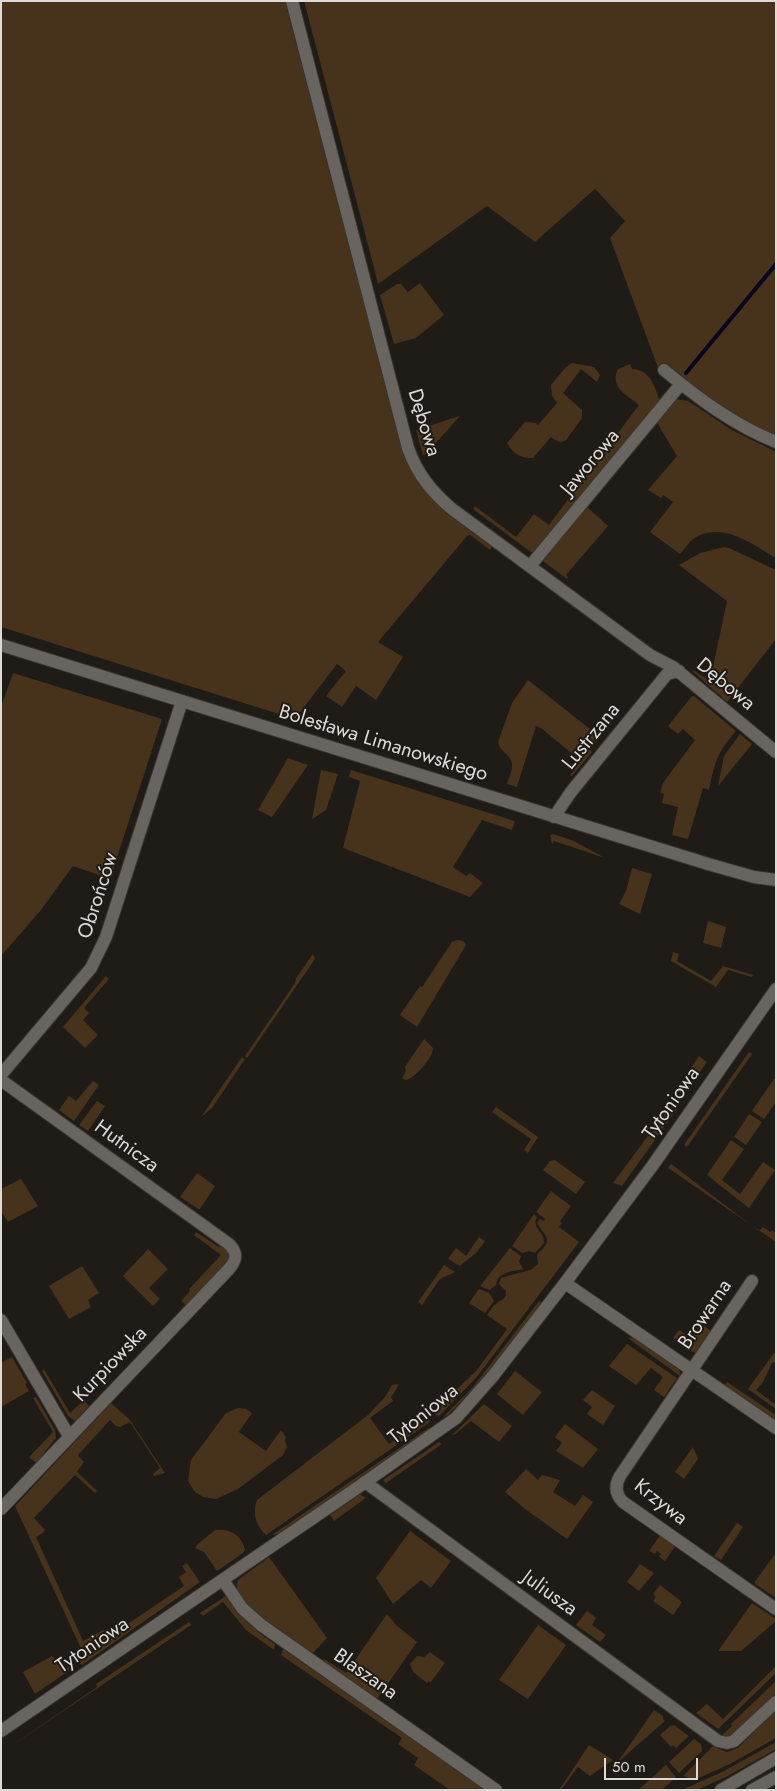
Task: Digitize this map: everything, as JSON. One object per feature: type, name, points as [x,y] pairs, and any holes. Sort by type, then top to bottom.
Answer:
[{"type":"street","name":"Dębowa","points":[[292,1],[412,458],[423,479],[440,499],[650,654],[679,671],[776,752]]},
{"type":"street","points":[[664,370],[734,422],[776,442]]},
{"type":"street","name":"Jaworowa","points":[[530,566],[681,384]]},
{"type":"street","name":"Bolesława Limanowskiego","points":[[1,645],[554,817],[754,877],[776,880]]},
{"type":"street","points":[[650,654],[660,666],[661,682]]},
{"type":"street","name":"Lustrzana","points":[[554,817],[571,792],[667,674],[679,671]]},
{"type":"street","name":"Obrońców","points":[[1,1075],[96,961],[109,928],[182,701]]},
{"type":"street","name":"Bolesława Limanowskiego","points":[[754,877],[776,890]]},
{"type":"street","name":"Tytoniowa","points":[[1,1731],[456,1418],[488,1382],[565,1283],[653,1165],[776,989]]},
{"type":"street","name":"Hutnicza","points":[[1,1080],[229,1244]]},
{"type":"street","name":"Kurpiowska","points":[[1,1508],[234,1264],[236,1256],[229,1244]]},
{"type":"street","name":"Browarna","points":[[692,1370],[752,1280]]},
{"type":"street","points":[[565,1283],[776,1428]]},
{"type":"street","points":[[1,1320],[69,1436]]},
{"type":"street","name":"Krzywa","points":[[692,1370],[620,1476],[616,1484],[616,1490],[623,1502],[776,1609]]},
{"type":"street","name":"Juliusza","points":[[365,1482],[710,1736],[723,1743],[734,1741],[776,1702]]},
{"type":"street","name":"Blaszana","points":[[223,1580],[242,1608],[261,1625],[496,1790]]},
{"type":"street","points":[[721,1790],[776,1758]]},
{"type":"street","points":[[752,1790],[776,1777]]},
{"type":"shaded area","points":[[1,1],[285,1],[404,456],[411,471],[430,497],[492,546],[490,550],[470,535],[467,536],[378,642],[403,657],[376,700],[356,686],[342,707],[326,696],[346,671],[337,664],[295,719],[1,627]]},
{"type":"shaded area","points":[[304,1],[776,1],[776,437],[660,373],[610,238],[625,221],[595,189],[535,242],[487,206],[378,283]]},
{"type":"shaded area","points":[[420,283],[444,315],[416,338],[394,344],[380,295],[397,284],[401,284],[408,292]]},
{"type":"shaded area","points":[[572,363],[594,367],[600,375],[597,382],[581,369],[563,393],[582,410],[582,418],[566,440],[560,442],[551,437],[533,458],[517,455],[507,443],[525,422],[538,425],[557,403],[552,396],[551,385],[566,367]]},
{"type":"shaded area","points":[[630,364],[632,369],[644,372],[648,376],[654,385],[660,402],[535,555],[473,509],[475,506],[516,537],[534,514],[549,525],[639,405],[621,390],[616,381],[618,369]]},
{"type":"shaded area","points":[[676,399],[688,401],[732,430],[776,452],[776,558],[748,541],[727,533],[717,532],[706,533],[696,537],[680,554],[650,532],[673,502],[663,495],[661,498],[648,490],[677,456],[656,421]]},
{"type":"shaded area","points":[[460,416],[426,454],[423,455],[416,430]]},
{"type":"shaded area","points":[[587,507],[608,526],[566,575],[567,579],[543,561]]},
{"type":"shaded area","points":[[724,547],[776,570],[776,639],[727,702],[692,671],[710,681],[727,601],[679,565],[700,553]]},
{"type":"shaded area","points":[[13,673],[162,719],[110,879],[73,866],[41,910],[1,956],[1,707]]},
{"type":"shaded area","points":[[528,680],[600,737],[590,750],[592,752],[572,776],[570,775],[581,761],[536,726],[517,787],[507,784],[512,770],[512,762],[498,742],[512,703]]},
{"type":"shaded area","points":[[692,696],[736,731],[718,758],[709,790],[703,788],[688,839],[672,835],[678,807],[662,803],[664,794],[660,793],[663,783],[695,740],[683,729],[678,734],[668,726]]},
{"type":"shaded area","points":[[740,734],[752,744],[718,786],[724,756]]},
{"type":"shaded area","points":[[288,758],[308,765],[272,817],[258,810]]},
{"type":"shaded area","points":[[321,770],[338,774],[326,810],[312,819]]},
{"type":"shaded area","points":[[351,770],[515,821],[512,830],[482,820],[453,867],[466,876],[470,873],[483,883],[470,897],[343,848],[360,781],[349,777]]},
{"type":"shaded area","points":[[553,834],[574,841],[605,858],[554,841],[552,844],[550,835]]},
{"type":"shaded area","points":[[632,868],[652,874],[640,914],[619,904],[626,891]]},
{"type":"shaded area","points":[[708,921],[726,927],[721,948],[703,943]]},
{"type":"shaded area","points":[[457,940],[463,941],[466,945],[417,1027],[400,1015],[420,986],[422,987],[452,942]]},
{"type":"shaded area","points":[[673,952],[679,954],[677,961],[711,981],[723,966],[753,975],[752,977],[728,970],[716,987],[671,961]]},
{"type":"shaded area","points":[[313,954],[315,959],[247,1058],[245,1056]]},
{"type":"shaded area","points":[[106,976],[109,979],[84,1008],[89,1013],[83,1020],[98,1035],[85,1048],[63,1027]]},
{"type":"shaded area","points":[[424,1039],[433,1048],[432,1052],[427,1062],[418,1072],[405,1080],[402,1078],[406,1071],[405,1067]]},
{"type":"shaded area","points":[[749,1052],[752,1054],[687,1147],[684,1145]]},
{"type":"shaded area","points":[[699,1056],[707,1062],[683,1095],[676,1090]]},
{"type":"shaded area","points":[[242,1057],[245,1059],[212,1108],[201,1117]]},
{"type":"shaded area","points":[[774,1079],[776,1080],[776,1102],[764,1119],[752,1111]]},
{"type":"shaded area","points":[[93,1081],[99,1085],[74,1121],[59,1110],[69,1096],[76,1101]]},
{"type":"shaded area","points":[[97,1101],[105,1106],[88,1131],[79,1125]]},
{"type":"shaded area","points":[[671,1105],[677,1109],[622,1186],[613,1183]]},
{"type":"shaded area","points":[[496,1107],[538,1137],[528,1153],[524,1150],[531,1139],[492,1112]]},
{"type":"shaded area","points":[[749,1114],[762,1122],[746,1145],[734,1137]]},
{"type":"shaded area","points":[[731,1140],[744,1149],[722,1180],[740,1194],[763,1162],[775,1170],[749,1208],[707,1175]]},
{"type":"shaded area","points":[[555,1160],[585,1182],[576,1194],[543,1170],[550,1161]]},
{"type":"shaded area","points":[[671,1164],[750,1224],[668,1168]]},
{"type":"shaded area","points":[[197,1173],[215,1186],[200,1209],[180,1197]]},
{"type":"shaded area","points":[[21,1179],[38,1206],[8,1222],[1,1211],[1,1189]]},
{"type":"shaded area","points":[[551,1191],[571,1206],[560,1221],[562,1223],[559,1227],[579,1242],[476,1378],[439,1416],[432,1413],[477,1370],[507,1329],[487,1315],[493,1306],[505,1297],[506,1291],[499,1284],[501,1278],[531,1270],[538,1264],[537,1255],[546,1245],[547,1239],[537,1223],[540,1219],[544,1221],[545,1219],[536,1212]]},
{"type":"shaded area","points":[[534,1214],[537,1217],[536,1224],[544,1239],[544,1243],[535,1253],[529,1251],[522,1253],[512,1246]]},
{"type":"shaded area","points":[[763,1227],[770,1232],[772,1230],[776,1233],[776,1242],[759,1231]]},
{"type":"shaded area","points":[[196,1232],[219,1247],[224,1246],[227,1248],[231,1259],[187,1306],[181,1301],[190,1291],[189,1289],[221,1255],[194,1235]]},
{"type":"shaded area","points":[[479,1237],[485,1241],[477,1252],[460,1266],[448,1259],[456,1248],[466,1256]]},
{"type":"shaded area","points":[[510,1248],[521,1256],[519,1262],[523,1269],[503,1275],[490,1290],[480,1286]]},
{"type":"shaded area","points":[[148,1249],[168,1269],[149,1288],[160,1299],[153,1306],[123,1276]]},
{"type":"shaded area","points":[[444,1265],[455,1272],[440,1279],[422,1305],[418,1302]]},
{"type":"shaded area","points":[[82,1266],[99,1293],[88,1300],[91,1307],[69,1319],[49,1286]]},
{"type":"shaded area","points":[[479,1289],[489,1293],[494,1301],[485,1313],[469,1303]]},
{"type":"shaded area","points":[[539,1301],[541,1303],[481,1381],[448,1415],[443,1417],[473,1387]]},
{"type":"shaded area","points":[[701,1324],[711,1331],[695,1353],[673,1338],[679,1330],[692,1338]]},
{"type":"shaded area","points":[[634,1337],[679,1369],[681,1377],[628,1338]]},
{"type":"shaded area","points":[[627,1344],[677,1378],[664,1397],[654,1390],[663,1377],[651,1368],[636,1385],[609,1366]]},
{"type":"shaded area","points":[[774,1353],[776,1354],[776,1362],[772,1363],[763,1382],[756,1390],[776,1405],[776,1409],[748,1389]]},
{"type":"shaded area","points":[[12,1357],[27,1383],[25,1384],[29,1391],[1,1407],[1,1363]]},
{"type":"shaded area","points":[[44,1369],[70,1413],[84,1400],[89,1406],[75,1421],[68,1416],[42,1371]]},
{"type":"shaded area","points":[[515,1371],[542,1392],[523,1415],[497,1394]]},
{"type":"shaded area","points":[[727,1382],[776,1415],[776,1421],[724,1386]]},
{"type":"shaded area","points":[[392,1385],[399,1385],[391,1397],[393,1401],[370,1418],[389,1444],[427,1417],[430,1422],[266,1535],[256,1519],[257,1500],[368,1415],[385,1397]]},
{"type":"shaded area","points":[[592,1390],[615,1406],[603,1425],[587,1414],[592,1407],[583,1400]]},
{"type":"shaded area","points":[[36,1397],[55,1430],[56,1438],[36,1463],[29,1457],[53,1432],[33,1398]]},
{"type":"shaded area","points":[[111,1403],[130,1420],[165,1473],[154,1476],[153,1474],[160,1468],[130,1422],[120,1427],[110,1420],[78,1455],[84,1462],[77,1472],[97,1491],[95,1493],[75,1475],[34,1518],[45,1530],[36,1537],[83,1641],[103,1630],[110,1636],[184,1586],[179,1577],[186,1572],[182,1566],[187,1563],[200,1582],[82,1665],[78,1662],[85,1657],[15,1506]]},
{"type":"shaded area","points":[[484,1404],[512,1426],[499,1442],[471,1421],[453,1434]]},
{"type":"shaded area","points":[[238,1408],[246,1409],[252,1413],[239,1432],[266,1451],[281,1430],[286,1437],[287,1447],[283,1455],[238,1489],[216,1499],[203,1497],[195,1492],[188,1481],[191,1460],[226,1413]]},
{"type":"shaded area","points":[[565,1424],[598,1449],[583,1468],[556,1451],[562,1443],[555,1437]]},
{"type":"shaded area","points":[[430,1427],[427,1432],[279,1534],[272,1535]]},
{"type":"shaded area","points":[[439,1442],[442,1444],[386,1483],[383,1480]]},
{"type":"shaded area","points":[[693,1447],[698,1459],[684,1479],[675,1472]]},
{"type":"shaded area","points":[[526,1469],[538,1480],[542,1475],[560,1480],[553,1492],[575,1506],[583,1495],[593,1502],[567,1539],[505,1492]]},
{"type":"shaded area","points":[[360,1494],[366,1498],[334,1521],[330,1515]]},
{"type":"shaded area","points":[[737,1523],[743,1527],[721,1560],[714,1556]]},
{"type":"shaded area","points":[[215,1530],[230,1531],[241,1540],[245,1550],[217,1571],[204,1552],[195,1548]]},
{"type":"shaded area","points":[[410,1531],[451,1561],[431,1588],[421,1580],[393,1604],[376,1578]]},
{"type":"shaded area","points":[[661,1534],[676,1545],[665,1561],[659,1557],[661,1554],[657,1551],[655,1554],[649,1551]]},
{"type":"shaded area","points":[[776,1554],[776,1598],[754,1583]]},
{"type":"shaded area","points":[[269,1557],[327,1638],[312,1654],[279,1632],[252,1610],[242,1599],[237,1589],[238,1580]]},
{"type":"shaded area","points":[[640,1564],[654,1573],[639,1591],[627,1582]]},
{"type":"shaded area","points":[[660,1585],[682,1602],[673,1615],[653,1601],[656,1597],[653,1594]]},
{"type":"shaded area","points":[[226,1596],[248,1623],[275,1644],[274,1650],[246,1630],[223,1602],[203,1616],[200,1613]]},
{"type":"shaded area","points":[[752,1603],[776,1619],[776,1621],[741,1651],[718,1651]]},
{"type":"shaded area","points":[[587,1611],[596,1618],[592,1625],[606,1635],[600,1642],[576,1625]]},
{"type":"shaded area","points":[[387,1614],[396,1625],[417,1642],[377,1699],[323,1662],[324,1659],[346,1673]]},
{"type":"shaded area","points":[[189,1622],[191,1625],[1,1753],[97,1687],[96,1684]]},
{"type":"shaded area","points":[[538,1625],[566,1645],[528,1699],[499,1680]]},
{"type":"shaded area","points":[[283,1649],[486,1790],[450,1790],[414,1765],[418,1758],[398,1744],[402,1738],[281,1655]]},
{"type":"shaded area","points":[[430,1652],[445,1663],[430,1683],[429,1681],[427,1683],[413,1672],[410,1664],[417,1656],[424,1657]]},
{"type":"shaded area","points":[[52,1656],[66,1669],[69,1667],[70,1670],[35,1694],[23,1672]]},
{"type":"shaded area","points":[[776,1666],[776,1673],[718,1729],[696,1713],[707,1704],[723,1719]]},
{"type":"shaded area","points":[[776,1681],[776,1694],[731,1736],[721,1736],[732,1726],[731,1724]]},
{"type":"shaded area","points":[[654,1710],[663,1716],[665,1721],[617,1763]]},
{"type":"shaded area","points":[[776,1710],[776,1738],[730,1764],[694,1780],[683,1776],[713,1746],[727,1752],[738,1748]]},
{"type":"shaded area","points":[[674,1725],[689,1736],[676,1748],[673,1745],[671,1747],[660,1735],[670,1726]]},
{"type":"shaded area","points":[[694,1739],[701,1744],[702,1751],[679,1773],[669,1762]]},
{"type":"shaded area","points":[[776,1742],[776,1749],[728,1776],[697,1790],[676,1790],[684,1789],[724,1771]]},
{"type":"shaded area","points":[[589,1745],[613,1760],[590,1776],[578,1767],[561,1790],[559,1790]]},
{"type":"shaded area","points":[[666,1765],[676,1777],[662,1790],[638,1790]]},
{"type":"waterway","points":[[686,373],[776,264]]}]
